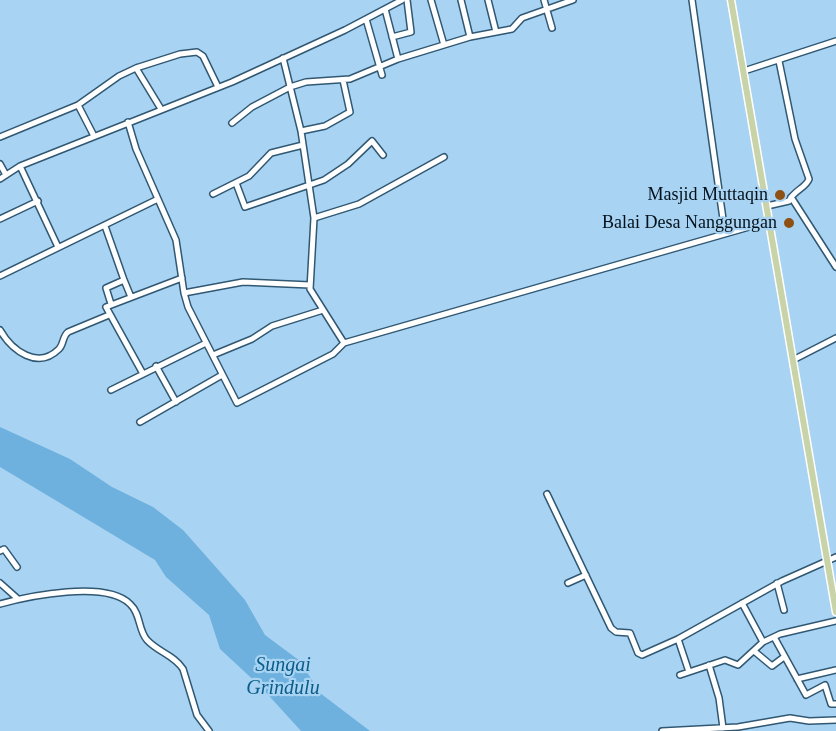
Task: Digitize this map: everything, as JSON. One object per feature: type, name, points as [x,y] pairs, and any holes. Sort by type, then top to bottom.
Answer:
[{"type":"main road","points":[[731,0],[836,612]]},
{"type":"street","points":[[0,179],[20,166],[218,87],[402,0]]},
{"type":"street","points":[[392,37],[411,32],[407,0]]},
{"type":"street","points":[[431,0],[444,45]]},
{"type":"street","points":[[461,0],[470,37]]},
{"type":"street","points":[[488,0],[496,32]]},
{"type":"street","points":[[544,0],[552,28]]},
{"type":"street","points":[[232,123],[252,107],[290,87],[306,82],[343,80],[398,58],[470,37],[515,27],[522,18],[573,0]]},
{"type":"street","points":[[692,0],[725,233]]},
{"type":"street","points":[[385,9],[398,58]]},
{"type":"street","points":[[366,19],[382,75]]},
{"type":"street","points":[[744,71],[836,41]]},
{"type":"street","points":[[0,137],[78,105],[119,76],[136,68],[180,54],[197,52],[204,56],[218,87]]},
{"type":"street","points":[[283,58],[301,131],[314,218],[310,285],[344,343]]},
{"type":"street","points":[[767,206],[787,202],[794,191],[807,183],[809,176],[795,139],[779,61]]},
{"type":"street","points":[[136,68],[161,109]]},
{"type":"street","points":[[301,131],[325,126],[350,112],[343,80]]},
{"type":"street","points":[[78,105],[94,136]]},
{"type":"street","points":[[128,122],[136,149],[176,240],[183,293],[237,403],[333,354],[344,343],[770,221]]},
{"type":"street","points":[[245,207],[310,186],[341,170],[372,141],[383,155]]},
{"type":"street","points":[[213,194],[249,176],[271,153],[303,146]]},
{"type":"street","points":[[314,218],[359,204],[444,157]]},
{"type":"street","points":[[0,164],[6,175]]},
{"type":"street","points":[[20,166],[58,247]]},
{"type":"street","points":[[236,183],[245,207],[243,213]]},
{"type":"street","points":[[791,197],[836,267]]},
{"type":"street","points":[[0,276],[158,199]]},
{"type":"street","points":[[0,219],[38,201]]},
{"type":"street","points":[[105,226],[130,297]]},
{"type":"street","points":[[142,372],[106,307],[182,278]]},
{"type":"street","points":[[111,304],[106,288],[124,280]]},
{"type":"street","points":[[183,293],[243,282],[310,285]]},
{"type":"street","points":[[213,355],[252,339],[272,326],[323,310]]},
{"type":"street","points":[[0,330],[18,350],[32,359],[40,359],[61,347],[68,332],[109,315]]},
{"type":"street","points":[[793,360],[836,338]]},
{"type":"street","points":[[111,390],[142,372],[206,343]]},
{"type":"street","points":[[156,366],[176,402]]},
{"type":"street","points":[[140,422],[222,375]]},
{"type":"street","points":[[547,494],[611,628],[616,632],[630,633],[638,653],[646,654],[678,639],[777,583],[836,557]]},
{"type":"street","points":[[0,551],[4,549],[17,567]]},
{"type":"street","points":[[568,583],[586,575]]},
{"type":"street","points":[[777,583],[784,610]]},
{"type":"street","points":[[0,584],[18,599]]},
{"type":"street","points":[[0,604],[18,599],[82,592],[106,594],[125,600],[136,611],[146,640],[179,662],[197,715],[209,731]]},
{"type":"street","points":[[742,603],[763,642]]},
{"type":"street","points":[[680,675],[729,660],[738,665],[763,642],[774,637],[836,621]]},
{"type":"street","points":[[774,637],[806,695],[805,703]]},
{"type":"street","points":[[678,639],[689,672]]},
{"type":"street","points":[[754,651],[772,666],[784,657]]},
{"type":"street","points":[[709,665],[720,699],[723,728]]},
{"type":"street","points":[[797,679],[836,670]]},
{"type":"street","points":[[814,675],[819,687]]},
{"type":"street","points":[[806,695],[825,685],[830,703],[836,704]]},
{"type":"street","points":[[662,731],[723,728],[790,718],[809,721],[836,720]]},
{"type":"water","name":"Sungai Grindulu","points":[[0,427],[70,459],[112,487],[153,507],[183,530],[245,600],[265,635],[300,661],[320,693],[370,731],[301,731],[261,687],[220,649],[209,615],[166,577],[155,560],[0,467]]},
{"type":"place","name":"Masjid Muttaqin","points":[[780,195]]},
{"type":"place","name":"Balai Desa Nanggungan","points":[[789,223]]}]
